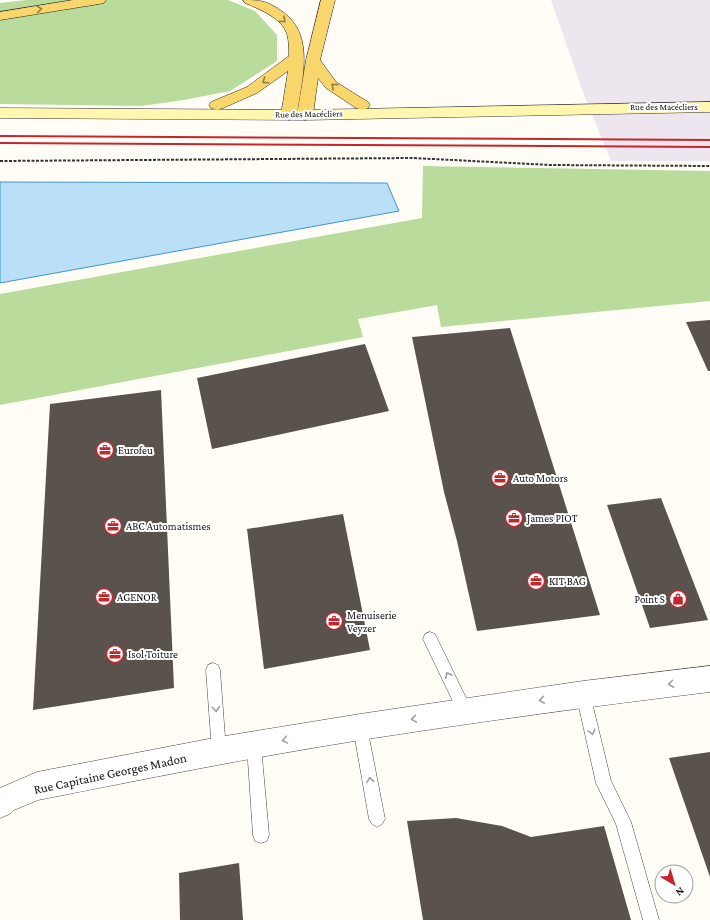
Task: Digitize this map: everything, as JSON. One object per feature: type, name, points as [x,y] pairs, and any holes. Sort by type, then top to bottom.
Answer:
[{"type":"main road","points":[[0,16],[99,0]]},
{"type":"main road","points":[[250,0],[277,14],[292,27],[296,42],[296,58],[290,109]]},
{"type":"main road","points":[[306,109],[312,60],[328,0]]},
{"type":"main road","points":[[217,105],[252,90],[296,58]]},
{"type":"main road","points":[[312,60],[331,85],[362,105]]},
{"type":"street","name":"Rue des Macécliers","points":[[124,115],[217,105],[290,109]]},
{"type":"street","name":"Rue des Macécliers","points":[[306,109],[362,105],[617,107]]},
{"type":"street","name":"Rue des Macécliers","points":[[0,113],[124,115],[290,109],[710,107]]},
{"type":"street","name":"Rue Capitaine Georges Madon","points":[[1,800],[38,786],[360,727],[583,694],[710,679]]},
{"type":"lane","points":[[430,639],[465,711]]},
{"type":"lane","points":[[213,670],[219,752]]},
{"type":"lane","points":[[583,694],[604,783],[623,822],[651,920]]},
{"type":"lane","points":[[360,727],[377,818]]},
{"type":"lane","points":[[254,746],[261,835]]},
{"type":"path","points":[[0,161],[413,158],[551,165],[710,166]]},
{"type":"shaded area","points":[[551,0],[710,0],[710,161],[611,161],[584,95]]},
{"type":"green space","points":[[26,0],[228,0],[255,11],[277,35],[277,61],[230,91],[184,100],[141,106],[0,104],[0,3]]},
{"type":"green space","points":[[423,166],[710,171],[710,301],[441,327],[437,305],[358,319],[363,337],[0,405],[0,294],[422,218]]},
{"type":"water","points":[[0,182],[387,183],[399,211],[0,283]]},
{"type":"building","points":[[710,320],[710,371],[708,371],[686,322]]},
{"type":"building","points":[[510,328],[600,615],[477,631],[457,541],[444,492],[412,337]]},
{"type":"building","points":[[365,344],[389,411],[212,449],[197,378]]},
{"type":"building","points":[[161,390],[174,688],[33,710],[50,404]]},
{"type":"building","points":[[661,498],[708,620],[650,628],[607,505]]},
{"type":"building","points":[[343,514],[370,650],[264,669],[247,529]]},
{"type":"building","points":[[710,752],[710,877],[669,758]]},
{"type":"building","points":[[456,818],[502,826],[531,837],[604,826],[631,920],[423,920],[407,821]]},
{"type":"building","points":[[239,863],[243,920],[180,920],[179,873]]},
{"type":"railway","points":[[0,136],[710,140]]},
{"type":"railway","points":[[0,143],[710,147]]},
{"type":"place","name":"Eurofeu","points":[[105,450]]},
{"type":"place","name":"Auto Motors","points":[[500,478]]},
{"type":"place","name":"James PIOT","points":[[514,518]]},
{"type":"place","name":"ABC Automatismes","points":[[113,526]]},
{"type":"place","name":"KIT BAG","points":[[536,581]]},
{"type":"place","name":"AGENOR","points":[[104,597]]},
{"type":"place","name":"Point S","points":[[678,599]]},
{"type":"place","name":"Menuiserie Veyzer","points":[[334,621]]},
{"type":"place","name":"Isol Toiture","points":[[115,654]]}]
